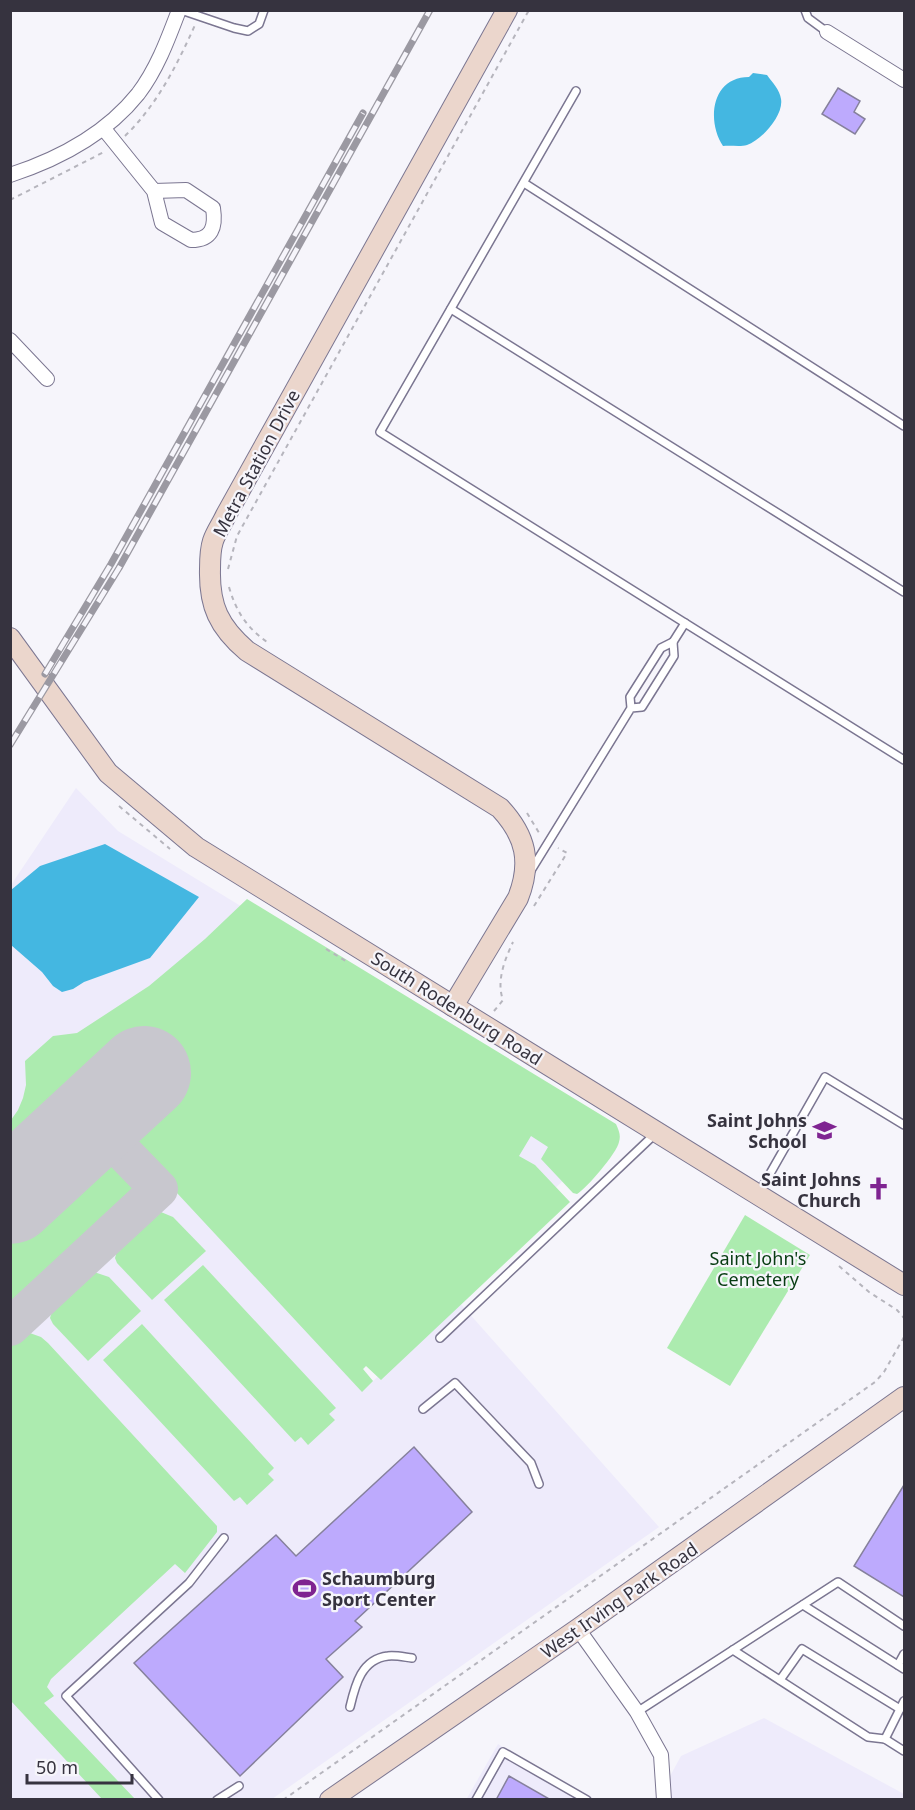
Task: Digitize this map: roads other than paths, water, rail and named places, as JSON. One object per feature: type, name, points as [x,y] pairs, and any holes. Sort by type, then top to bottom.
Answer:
[{"type":"street","points":[[10,175],[69,150],[104,129],[138,93],[163,52],[180,10]]},
{"type":"street","name":"Metra Station Drive","points":[[507,10],[226,515],[214,540],[210,555],[210,579],[211,598],[219,620],[231,638],[246,651],[500,808],[510,819],[520,838],[526,859],[526,879]]},
{"type":"street","points":[[827,32],[904,80]]},
{"type":"street","points":[[104,129],[154,191],[162,223],[191,240],[207,237],[213,230],[215,222],[213,208],[208,203],[186,190],[154,191]]},
{"type":"street","points":[[10,340],[47,379]]},
{"type":"street","name":"South Rodenburg Road","points":[[10,638],[108,773],[196,847],[904,1286]]},
{"type":"street","points":[[453,1006],[518,898],[526,879]]},
{"type":"street","name":"West Irving Park Road","points":[[330,1800],[578,1629],[904,1397]]},
{"type":"street","points":[[578,1629],[637,1712],[661,1755],[664,1800]]},
{"type":"lane","points":[[180,10],[249,31],[259,24],[264,10]]},
{"type":"lane","points":[[805,10],[808,18],[827,32]]},
{"type":"lane","points":[[576,91],[380,432],[904,760]]},
{"type":"lane","points":[[524,183],[904,426]]},
{"type":"lane","points":[[451,309],[904,592]]},
{"type":"lane","points":[[526,879],[631,708],[630,697],[661,648],[673,642],[685,623]]},
{"type":"lane","points":[[631,708],[642,707],[674,656],[673,642]]},
{"type":"lane","points":[[758,1195],[825,1077],[904,1125]]},
{"type":"lane","points":[[440,1338],[657,1132]]},
{"type":"lane","points":[[423,1409],[455,1383],[531,1463],[539,1484]]},
{"type":"lane","points":[[159,1800],[66,1696],[189,1583],[224,1538]]},
{"type":"lane","points":[[637,1712],[838,1582],[904,1626]]},
{"type":"lane","points":[[803,1605],[902,1667],[904,1654]]},
{"type":"lane","points":[[780,1680],[802,1649],[900,1709]]},
{"type":"lane","points":[[734,1650],[868,1737],[885,1739],[904,1751]]},
{"type":"lane","points":[[350,1707],[357,1679],[370,1664],[388,1656],[412,1658]]},
{"type":"lane","points":[[885,1739],[904,1701]]},
{"type":"lane","points":[[476,1800],[503,1752],[587,1800]]},
{"type":"lane","points":[[217,1800],[238,1785]]},
{"type":"water","points":[[753,73],[767,75],[776,86],[781,99],[779,112],[771,126],[753,142],[744,146],[723,146],[718,136],[714,113],[720,92],[727,84],[749,77]]},
{"type":"water","points":[[105,844],[199,897],[150,958],[62,992],[11,945],[11,890],[40,866]]},
{"type":"railway","points":[[10,745],[119,568],[430,10]]},
{"type":"railway","points":[[45,674],[111,564],[363,113]]},
{"type":"place","name":"Saint Johns School","points":[[825,1130]]},
{"type":"place","name":"Saint Johns Church","points":[[879,1189]]},
{"type":"place","name":"Schaumburg Sport Center","points":[[304,1588]]},
{"type":"park label","name":"Saint John's Cemetery","points":[[758,1268]]}]
